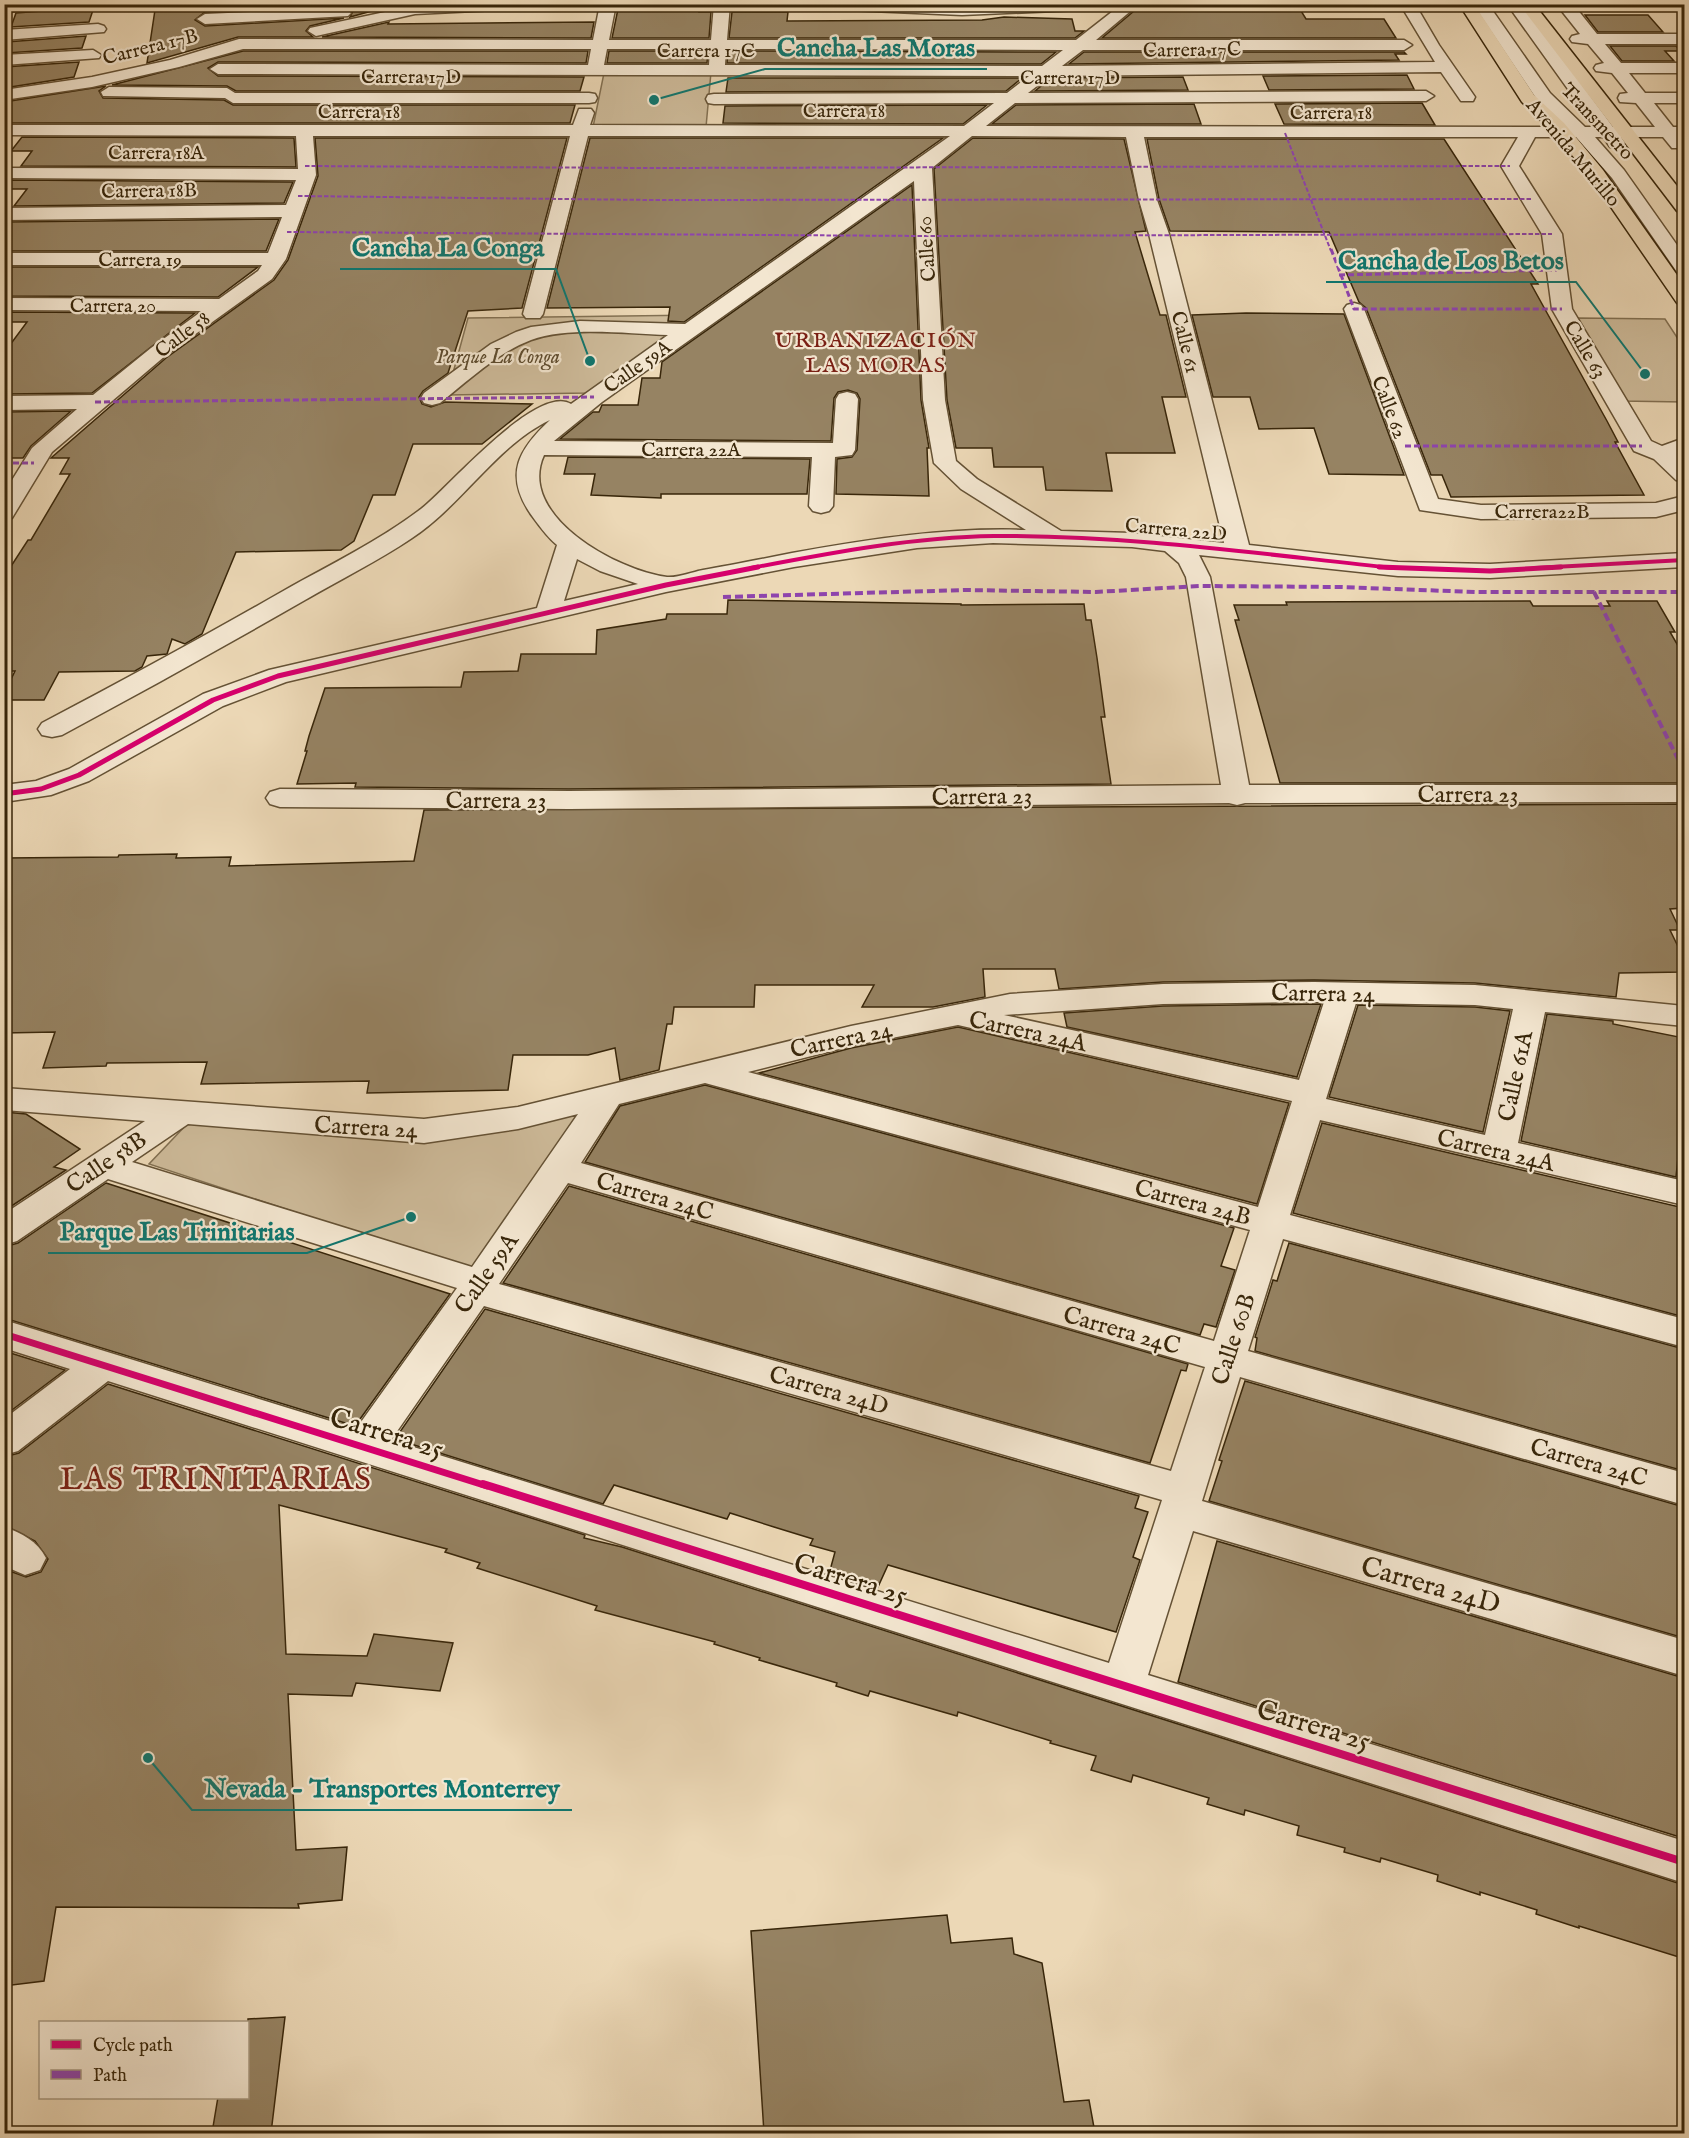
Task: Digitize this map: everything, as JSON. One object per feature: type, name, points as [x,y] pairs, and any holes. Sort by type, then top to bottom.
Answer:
[{"type":"main road","name":"Avenida Murillo","points":[[1466,4],[1528,98],[1572,133],[1597,174],[1684,299]]},
{"type":"main road","points":[[1522,5],[1553,39],[1598,98],[1616,133]]},
{"type":"street","points":[[4,7],[44,4]]},
{"type":"street","points":[[269,131],[230,95],[218,69],[217,50],[206,45],[203,38],[206,12],[414,10],[516,4]]},
{"type":"street","points":[[533,314],[581,132],[608,4]]},
{"type":"street","points":[[712,125],[722,4]]},
{"type":"street","points":[[824,4],[962,7],[1103,4]]},
{"type":"street","points":[[923,166],[1132,4]]},
{"type":"street","points":[[1407,4],[1431,45],[1467,97]]},
{"type":"street","name":"Transmetro","points":[[1480,4],[1544,97],[1572,133],[1630,189],[1684,268]]},
{"type":"street","points":[[1522,5],[1586,4]]},
{"type":"street","name":"Transmetro","points":[[1522,5],[1616,133],[1681,216]]},
{"type":"street","points":[[1565,5],[1641,98],[1677,132],[1684,152]]},
{"type":"street","points":[[391,132],[442,9]]},
{"type":"street","points":[[239,45],[414,10]]},
{"type":"street","points":[[92,82],[93,55],[102,13]]},
{"type":"street","points":[[4,35],[98,29]]},
{"type":"street","points":[[1553,39],[1684,39]]},
{"type":"street","points":[[239,45],[1431,45]]},
{"type":"street","name":"Carrera 17B","points":[[92,82],[173,64],[239,45]]},
{"type":"street","points":[[4,60],[93,55]]},
{"type":"street","name":"Carrera 17C","points":[[218,69],[1047,71],[1446,67]]},
{"type":"street","points":[[1575,68],[1684,68]]},
{"type":"street","name":"Carrera 17D","points":[[4,96],[92,82]]},
{"type":"street","points":[[9,120],[28,92]]},
{"type":"street","name":"Carrera 17D","points":[[28,92],[589,98]]},
{"type":"street","name":"Carrera 17D","points":[[714,99],[1426,96]]},
{"type":"street","points":[[1598,98],[1684,98]]},
{"type":"street","name":"Carrera 18","points":[[9,120],[269,131],[391,132],[1677,132]]},
{"type":"street","name":"Calle 58","points":[[4,513],[43,448],[95,402],[265,274],[276,259],[307,175],[304,131]]},
{"type":"street","name":"Calle 61","points":[[1134,133],[1148,200],[1159,234],[1238,551]]},
{"type":"street","name":"Calle 63","points":[[1530,133],[1510,166],[1552,234],[1562,309],[1642,446],[1662,454]]},
{"type":"street","name":"Calle 59A","points":[[666,585],[596,561],[569,545],[544,517],[529,491],[528,465],[544,438],[590,400],[923,166]]},
{"type":"street","name":"Calle 60","points":[[923,166],[934,400],[945,463],[969,484],[1055,537]]},
{"type":"street","name":"Carrera 18A","points":[[4,173],[307,175]]},
{"type":"street","name":"Carrera 18B","points":[[4,214],[294,211]]},
{"type":"street","name":"Carrera 19","points":[[4,258],[276,259]]},
{"type":"street","name":"Carrera 20","points":[[4,304],[221,305]]},
{"type":"street","name":"Calle 62","points":[[1354,309],[1428,505]]},
{"type":"street","points":[[432,398],[494,353],[532,333],[574,328],[689,330]]},
{"type":"street","points":[[821,506],[847,399]]},
{"type":"street","points":[[52,729],[165,669],[404,533],[442,504],[493,451],[533,420],[567,405],[590,400]]},
{"type":"street","points":[[4,404],[95,402]]},
{"type":"street","points":[[1684,445],[1662,454],[1684,475]]},
{"type":"street","name":"Carrera 22A","points":[[538,448],[834,450]]},
{"type":"street","name":"Carrera22B","points":[[1428,505],[1481,512],[1656,510],[1684,504]]},
{"type":"street","name":"Carrera 22D","points":[[4,794],[41,789],[79,775],[213,700],[278,676],[666,585],[794,560],[917,541],[993,536],[1055,537],[1171,544],[1398,568],[1490,571],[1684,560]]},
{"type":"street","points":[[1171,544],[1190,559],[1198,577],[1237,796]]},
{"type":"street","points":[[548,612],[569,545]]},
{"type":"street","name":"Carrera 23","points":[[280,798],[569,800],[1126,794],[1237,796],[1684,794]]},
{"type":"street","name":"Calle 60B","points":[[1123,1686],[1343,993]]},
{"type":"street","name":"Carrera 24","points":[[4,1099],[424,1131],[518,1118],[851,1036],[1010,1004],[1163,994],[1475,995],[1684,1016]]},
{"type":"street","name":"Calle 61A","points":[[1499,1150],[1531,1002]]},
{"type":"street","name":"Carrera 24A","points":[[955,1015],[1309,1100],[1499,1150],[1684,1193]]},
{"type":"street","name":"Carrera 24B","points":[[702,1071],[1684,1334]]},
{"type":"street","name":"Calle 59A","points":[[365,1447],[560,1169],[606,1098]]},
{"type":"street","name":"Calle 58B","points":[[4,1232],[179,1113]]},
{"type":"street","name":"Carrera 24D","points":[[103,1165],[476,1286],[1181,1501],[1684,1658]]},
{"type":"street","name":"Carrera 24C","points":[[560,1169],[1684,1489]]},
{"type":"street","name":"Carrera 25","points":[[4,1334],[1684,1862]]},
{"type":"street","points":[[4,1440],[103,1365]]},
{"type":"green space","points":[[711,72],[706,127],[593,127],[604,73]]},
{"type":"green space","name":"Parque La Conga","points":[[700,315],[587,393],[447,395],[468,318]]},
{"type":"green space","points":[[1578,318],[1665,319],[1684,348],[1684,402],[1620,401]]},
{"type":"green space","points":[[586,1111],[474,1271],[149,1164],[189,1122],[334,1133]]},
{"type":"building","points":[[219,4],[397,4],[350,17],[353,11],[343,6],[205,12],[195,20],[205,26],[344,18],[310,26],[306,31],[313,37],[238,37],[147,63],[155,10],[219,7]]},
{"type":"building","points":[[619,4],[700,6],[699,12],[711,12],[709,38],[612,38]]},
{"type":"building","points":[[1140,6],[1190,6],[1192,10],[1268,9],[1266,6],[1298,6],[1306,19],[1384,19],[1396,38],[1102,38]]},
{"type":"building","points":[[94,7],[89,22],[11,27],[16,13]]},
{"type":"building","points":[[732,12],[788,12],[787,21],[982,20],[1004,17],[1072,19],[1075,31],[1084,31],[1075,38],[729,38]]},
{"type":"building","points":[[1585,15],[1648,15],[1663,32],[1598,32]]},
{"type":"building","points":[[389,22],[388,24],[594,22],[591,38],[322,37]]},
{"type":"building","points":[[86,36],[82,48],[6,53],[8,47],[5,47],[6,42]]},
{"type":"building","points":[[1610,46],[1676,46],[1680,51],[1665,51],[1674,61],[1622,61]]},
{"type":"building","points":[[243,51],[588,51],[586,63],[218,62],[208,68],[218,76],[584,77],[580,91],[236,91],[227,86],[112,85]]},
{"type":"building","points":[[609,51],[708,51],[707,63],[607,63]]},
{"type":"building","points":[[728,51],[1056,52],[1041,64],[727,63]]},
{"type":"building","points":[[1084,52],[1404,52],[1406,54],[1395,54],[1399,60],[1069,64]]},
{"type":"building","points":[[79,62],[74,77],[4,88],[4,67]]},
{"type":"building","points":[[1407,75],[1414,89],[1269,90],[1263,76]]},
{"type":"building","points":[[1183,77],[1188,90],[1035,91],[1051,78]]},
{"type":"building","points":[[728,78],[1022,78],[1006,91],[726,92]]},
{"type":"building","points":[[106,86],[99,91],[103,98],[224,100],[233,105],[575,105],[570,123],[4,123],[4,102]]},
{"type":"building","points":[[1422,103],[1435,125],[1284,124],[1275,104]]},
{"type":"building","points":[[1194,104],[1201,124],[992,124],[1016,105]]},
{"type":"building","points":[[987,105],[963,124],[723,123],[725,106]]},
{"type":"building","points":[[22,137],[294,138],[296,167],[21,166],[32,151],[11,151]]},
{"type":"building","points":[[315,138],[567,138],[522,308],[468,311],[448,373],[423,391],[419,397],[422,404],[431,407],[445,402],[532,404],[482,444],[413,444],[395,495],[373,495],[354,541],[341,550],[236,552],[202,634],[185,644],[172,639],[167,654],[147,656],[142,667],[135,671],[59,672],[44,700],[4,700],[4,694],[15,671],[4,671],[4,577],[28,540],[31,540],[70,474],[60,474],[69,458],[51,458],[166,358],[274,280],[288,260],[318,176]]},
{"type":"building","points":[[590,138],[943,138],[684,322],[668,321],[670,307],[547,308]]},
{"type":"building","points":[[973,138],[1124,139],[1146,231],[1135,232],[1160,315],[1166,315],[1186,397],[1162,397],[1175,453],[1106,453],[1112,491],[1046,490],[1043,467],[994,467],[992,448],[956,448],[947,400],[934,169]]},
{"type":"building","points":[[1147,139],[1444,139],[1538,284],[1531,284],[1607,421],[1618,442],[1615,442],[1644,495],[1451,497],[1442,475],[1431,475],[1366,308],[1359,302],[1329,232],[1170,231],[1159,199]]},
{"type":"building","points":[[10,180],[293,182],[284,203],[14,206],[27,189],[4,189]]},
{"type":"building","points":[[912,185],[921,400],[929,448],[927,448],[929,496],[836,494],[837,459],[852,457],[857,450],[860,399],[857,393],[848,390],[838,392],[834,398],[831,441],[560,439],[593,412],[599,412],[602,405],[638,405],[642,378],[660,378],[662,362]]},
{"type":"building","points":[[279,219],[266,251],[4,251],[4,222]]},
{"type":"building","points":[[4,267],[258,267],[218,297],[4,296]]},
{"type":"building","points":[[4,312],[195,313],[92,393],[4,394],[4,353],[27,322],[4,322]]},
{"type":"building","points":[[1344,314],[1404,475],[1329,474],[1314,428],[1259,429],[1250,397],[1213,397],[1192,315]]},
{"type":"building","points":[[71,411],[31,446],[23,458],[4,458],[4,412]]},
{"type":"building","points":[[568,457],[810,459],[807,494],[661,494],[661,498],[591,495],[595,474],[564,474]]},
{"type":"building","points":[[728,600],[961,605],[1084,604],[1086,620],[1091,620],[1097,658],[1105,717],[1101,717],[1111,784],[569,789],[355,787],[356,783],[297,784],[309,736],[325,688],[461,687],[464,672],[518,671],[521,654],[596,654],[597,630],[666,619],[667,614],[727,614]]},
{"type":"building","points":[[1530,601],[1533,606],[1610,606],[1607,601],[1657,601],[1675,632],[1670,632],[1684,656],[1684,783],[1280,783],[1235,620],[1239,620],[1234,605],[1287,605],[1286,602]]},
{"type":"building","points":[[1684,804],[1684,908],[1670,909],[1680,930],[1670,930],[1684,959],[1684,972],[1619,973],[1616,997],[1475,983],[1314,980],[1163,982],[1059,989],[1055,969],[983,969],[985,997],[933,1007],[862,1007],[874,985],[755,985],[754,1007],[674,1007],[672,1024],[667,1024],[659,1070],[620,1080],[615,1048],[588,1055],[513,1055],[508,1090],[367,1093],[369,1081],[201,1084],[207,1062],[107,1063],[106,1066],[43,1068],[55,1032],[4,1033],[4,858],[177,854],[176,858],[231,857],[229,866],[414,861],[424,810]]},
{"type":"building","points":[[1321,1004],[1297,1077],[1067,1027],[1064,1013],[1163,1006]]},
{"type":"building","points":[[1358,1005],[1475,1007],[1510,1011],[1483,1132],[1329,1097]]},
{"type":"building","points":[[1547,1014],[1613,1021],[1613,1024],[1684,1038],[1684,1098],[1676,1177],[1521,1141]]},
{"type":"building","points":[[958,1027],[1289,1103],[1257,1204],[759,1073],[851,1048]]},
{"type":"building","points":[[705,1085],[1234,1228],[1221,1266],[1235,1270],[1216,1327],[1204,1324],[1200,1335],[585,1162],[620,1106]]},
{"type":"building","points":[[4,1112],[26,1114],[80,1149],[54,1167],[66,1170],[4,1211]]},
{"type":"building","points":[[1322,1123],[1684,1208],[1684,1317],[1293,1213]]},
{"type":"building","points":[[106,1183],[450,1294],[355,1426],[4,1318],[4,1247],[18,1243]]},
{"type":"building","points":[[569,1186],[1188,1364],[1186,1371],[1181,1370],[1150,1463],[503,1283]]},
{"type":"building","points":[[1289,1243],[1684,1349],[1684,1471],[1255,1351],[1257,1338],[1255,1337],[1273,1280],[1277,1281]]},
{"type":"building","points":[[485,1309],[1139,1496],[1135,1508],[1148,1512],[1133,1557],[1140,1560],[1116,1632],[888,1565],[877,1589],[829,1574],[835,1552],[810,1545],[813,1539],[730,1513],[727,1519],[614,1485],[603,1504],[395,1439]]},
{"type":"building","points":[[4,1351],[65,1370],[4,1416]]},
{"type":"building","points":[[1245,1381],[1684,1507],[1684,1638],[1209,1501],[1222,1461],[1219,1460]]},
{"type":"building","points":[[108,1384],[585,1535],[584,1538],[622,1547],[1684,1885],[1682,1958],[1536,1914],[1537,1910],[1480,1892],[1480,1895],[1437,1881],[1438,1875],[1381,1858],[1380,1862],[1344,1852],[1345,1848],[1297,1835],[1299,1826],[1245,1810],[1244,1815],[1207,1804],[1209,1798],[1133,1775],[1131,1782],[1091,1770],[1096,1756],[1050,1743],[1051,1741],[958,1712],[957,1716],[870,1691],[868,1696],[836,1686],[837,1683],[759,1660],[760,1658],[714,1644],[715,1642],[595,1610],[597,1606],[477,1568],[480,1563],[445,1552],[447,1549],[279,1505],[286,1654],[367,1656],[374,1634],[453,1643],[440,1691],[356,1683],[352,1696],[288,1694],[296,1850],[347,1847],[342,1900],[298,1904],[299,1908],[56,1907],[44,1981],[4,1986],[4,1569],[26,1577],[41,1572],[48,1559],[35,1541],[4,1525],[4,1457],[19,1453]]},
{"type":"building","points":[[1217,1541],[1684,1678],[1683,1838],[1178,1682]]},
{"type":"building","points":[[947,1915],[951,1943],[1012,1938],[1014,1954],[1042,1963],[1064,2102],[1089,2100],[1095,2133],[764,2133],[751,1931]]},
{"type":"building","points":[[285,2017],[271,2133],[212,2133],[218,2099],[249,2099],[248,2019]]},
{"type":"marked path","points":[[1285,133],[1354,309],[1562,309]]},
{"type":"marked path","points":[[305,166],[646,168],[1510,166]]},
{"type":"marked path","points":[[298,196],[652,200],[1531,199]]},
{"type":"marked path","points":[[287,232],[925,236],[1552,234]]},
{"type":"marked path","points":[[1339,275],[1557,270]]},
{"type":"marked path","points":[[95,402],[594,397]]},
{"type":"marked path","points":[[1405,446],[1642,446]]},
{"type":"marked path","points":[[4,463],[34,463]]},
{"type":"marked path","points":[[723,597],[966,590],[1096,592],[1199,586],[1340,587],[1475,592],[1684,592]]},
{"type":"marked path","points":[[1594,592],[1684,771]]},
{"type":"cycle path","points":[[4,794],[41,789],[79,775],[213,700],[278,676],[666,585],[794,560],[917,541],[993,536],[1132,540],[1398,569],[1490,571],[1684,560]]},
{"type":"cycle path","points":[[4,1334],[1684,1862]]},
{"type":"place","name":"Cancha Las Moras","points":[[654,100]]},
{"type":"place","name":"Cancha La Conga","points":[[590,361]]},
{"type":"place","name":"Cancha de Los Betos","points":[[1645,374]]},
{"type":"place","name":"Parque Las Trinitarias","points":[[411,1217]]},
{"type":"place","name":"Nevada - Transportes Monterrey","points":[[148,1758]]},
{"type":"district","name":"URBANIZACIÓN LAS MORAS","points":[[876,352]]},
{"type":"district","name":"LAS TRINITARIAS","points":[[216,1478]]}]
